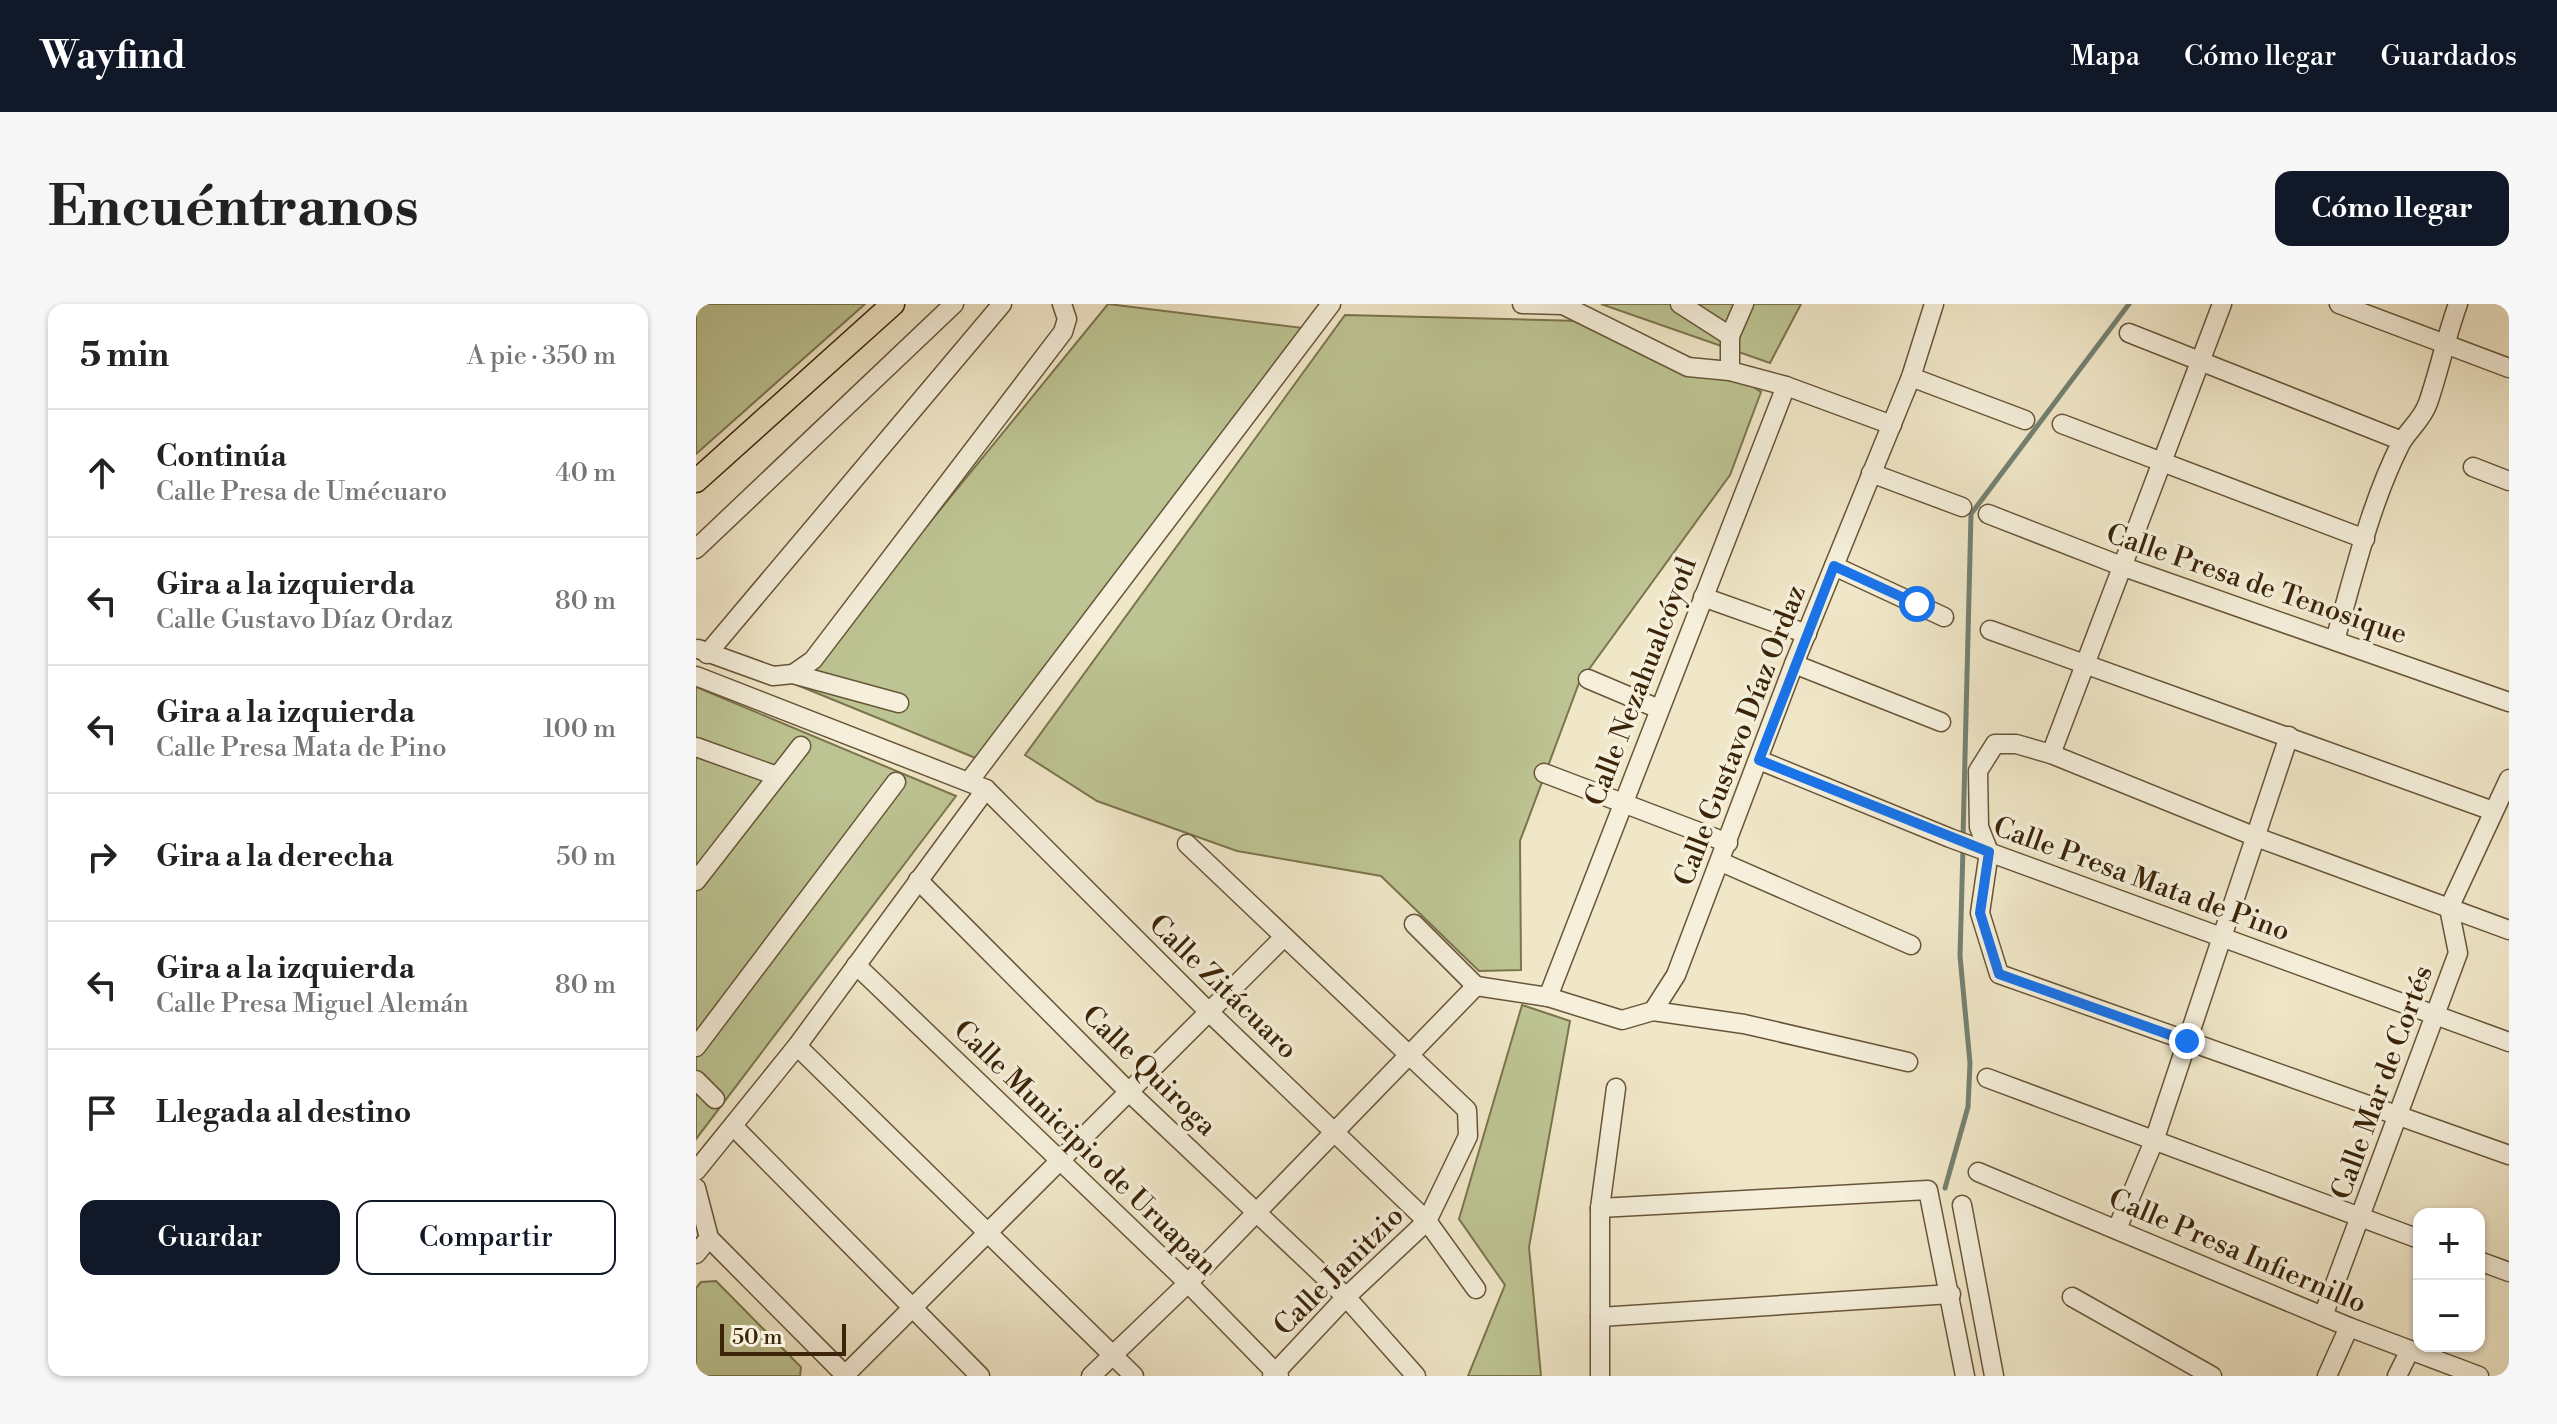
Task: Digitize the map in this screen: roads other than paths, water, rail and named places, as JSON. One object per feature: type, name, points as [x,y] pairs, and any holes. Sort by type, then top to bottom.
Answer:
[{"type":"main road","points":[[696,481],[893,304]]},
{"type":"street","points":[[696,549],[954,304]]},
{"type":"street","points":[[899,703],[793,674],[773,676],[701,651],[1002,304]]},
{"type":"street","points":[[793,674],[813,660],[1063,332],[1067,319],[1062,304]]},
{"type":"street","points":[[696,1171],[797,1046],[918,880],[978,785],[1331,304]]},
{"type":"street","points":[[1522,304],[1563,305],[1613,327],[1688,367],[1730,371],[1786,386],[1892,425]]},
{"type":"street","points":[[1611,304],[1613,327]]},
{"type":"street","points":[[1680,304],[1730,336]]},
{"type":"street","points":[[1730,371],[1730,336],[1744,304]]},
{"type":"street","name":"Calle Gustavo Díaz Ordaz","points":[[1653,1011],[1676,975],[1721,862],[1794,664],[1911,377],[1934,304]]},
{"type":"street","points":[[2051,754],[2222,304]]},
{"type":"street","points":[[2339,304],[2509,368]]},
{"type":"street","points":[[2335,640],[2365,539],[2402,441],[2420,420],[2428,402],[2458,304]]},
{"type":"street","points":[[2129,333],[2402,441]]},
{"type":"street","points":[[1911,377],[2025,420]]},
{"type":"street","name":"Calle Nezahualcóyotl","points":[[1548,997],[1786,386]]},
{"type":"street","points":[[2062,424],[2365,539]]},
{"type":"street","points":[[2473,467],[2509,481]]},
{"type":"street","points":[[1871,473],[1962,507]]},
{"type":"street","name":"Calle Presa de Tenosique","points":[[1988,514],[2124,567],[2509,702]]},
{"type":"street","points":[[1834,566],[1944,617]]},
{"type":"street","points":[[1703,597],[1807,634]]},
{"type":"street","points":[[1990,630],[2493,811]]},
{"type":"street","points":[[1794,664],[1941,722]]},
{"type":"street","points":[[696,676],[978,785]]},
{"type":"street","points":[[1588,679],[1659,709]]},
{"type":"street","points":[[2117,1229],[2154,1141],[2289,736]]},
{"type":"street","points":[[2509,930],[2256,837],[2051,754],[2016,744],[1995,744],[1978,771],[1982,849],[1980,913],[1999,974],[2509,1155]]},
{"type":"street","points":[[696,881],[801,746]]},
{"type":"street","points":[[696,747],[777,776]]},
{"type":"street","name":"Calle Presa Mata de Pino","points":[[1759,760],[1950,838],[2509,1042]]},
{"type":"street","points":[[1544,773],[1728,843]]},
{"type":"street","points":[[2449,908],[2509,779]]},
{"type":"street","points":[[696,1047],[896,782]]},
{"type":"street","name":"Calle Zitácuaro","points":[[978,785],[1427,1221],[1476,1289]]},
{"type":"street","points":[[1187,844],[1407,1056]]},
{"type":"street","points":[[1721,862],[1911,945]]},
{"type":"street","name":"Calle Quiroga","points":[[918,880],[1129,1092],[1346,1297],[1416,1376]]},
{"type":"street","name":"Calle Mar de Cortés","points":[[2323,1316],[2458,953],[2449,908]]},
{"type":"street","points":[[1414,924],[1476,986],[1548,997],[1622,1020],[1653,1011],[1744,1024],[1908,1062]]},
{"type":"street","points":[[697,1193],[709,1238],[845,1376],[1284,937]]},
{"type":"street","name":"Calle Municipio de Uruapan","points":[[856,965],[1188,1283],[1276,1375]]},
{"type":"street","points":[[1091,1376],[1188,1283],[1476,986]]},
{"type":"street","points":[[797,1046],[1134,1376]]},
{"type":"street","name":"Calle Janitzio","points":[[1276,1375],[1346,1297],[1427,1221],[1468,1136],[1467,1110],[1407,1056]]},
{"type":"street","points":[[1987,1078],[2413,1237]]},
{"type":"street","points":[[696,1080],[715,1099]]},
{"type":"street","points":[[1600,1376],[1600,1208],[1616,1088]]},
{"type":"street","points":[[734,1127],[980,1376]]},
{"type":"street","name":"Calle Presa Infiernillo","points":[[1978,1172],[2349,1327],[2479,1376]]},
{"type":"street","points":[[1600,1208],[1928,1190],[1965,1376]]},
{"type":"street","points":[[1962,1205],[1995,1372]]},
{"type":"street","points":[[696,1254],[709,1238]]},
{"type":"street","points":[[2485,1263],[2509,1272]]},
{"type":"street","points":[[1600,1317],[1951,1294]]},
{"type":"street","points":[[2072,1297],[2212,1376]]},
{"type":"street","points":[[2327,1376],[2349,1327]]},
{"type":"street","points":[[2397,1376],[2410,1350]]},
{"type":"waterway","points":[[1963,838],[1971,514],[2129,304]]},
{"type":"waterway","points":[[1945,1188],[1968,1107],[1970,1063],[1960,956],[1963,848]]}]
